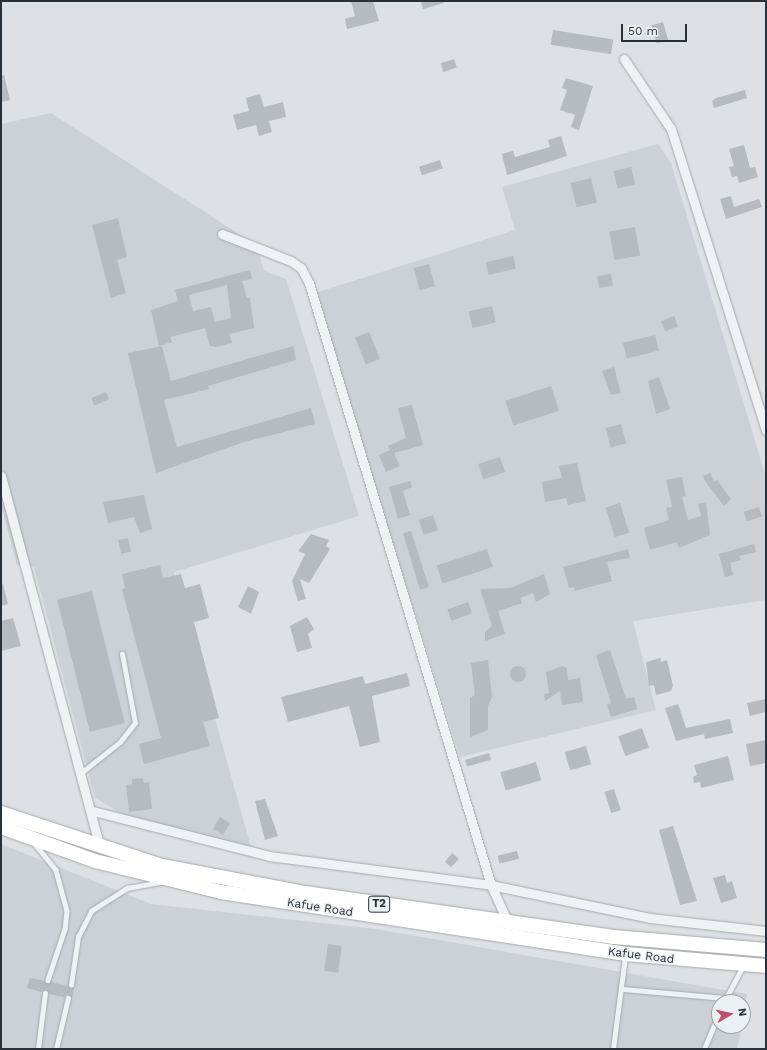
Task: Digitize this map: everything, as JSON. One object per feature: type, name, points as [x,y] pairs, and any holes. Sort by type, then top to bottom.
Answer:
[{"type":"main road","name":"Kafue Road","points":[[1,813],[100,847],[162,866],[306,893],[508,923],[710,948],[761,950]]},
{"type":"main road","name":"Kafue Road","points":[[1,827],[29,838],[169,880],[303,905],[626,954],[743,966],[766,966]]},
{"type":"street","points":[[624,59],[674,135],[766,430]]},
{"type":"street","points":[[222,234],[291,261],[302,268],[309,283],[491,885],[508,923]]},
{"type":"street","points":[[1,476],[93,811],[100,847]]},
{"type":"street","points":[[93,811],[269,856],[491,885],[710,927],[761,931],[761,950]]},
{"type":"street","points":[[710,927],[710,948]]},
{"type":"lane","points":[[82,772],[120,742],[135,723],[122,654]]},
{"type":"lane","points":[[29,838],[56,870],[66,899],[66,924],[48,980]]},
{"type":"lane","points":[[71,985],[78,937],[91,911],[127,888],[169,880]]},
{"type":"lane","points":[[613,1049],[623,989],[626,954]]},
{"type":"lane","points":[[727,994],[743,966]]},
{"type":"lane","points":[[623,989],[711,999]]},
{"type":"lane","points":[[38,1049],[45,993]]},
{"type":"lane","points":[[56,1049],[68,998]]},
{"type":"lane","points":[[704,1049],[711,1032]]},
{"type":"shaded area","points":[[51,113],[256,245],[264,271],[286,279],[359,516],[174,572],[254,858],[135,821],[95,798],[34,567],[17,565],[1,505],[1,124]]},
{"type":"shaded area","points":[[658,144],[671,163],[766,477],[766,600],[633,621],[656,710],[460,757],[315,293],[515,230],[502,187]]},
{"type":"shaded area","points":[[1,844],[151,904],[376,929],[747,994],[711,994],[711,1034],[740,1034],[737,1049],[1,1049]]},
{"type":"building","points":[[351,1],[373,1],[379,21],[347,29],[345,19],[355,16]]},
{"type":"building","points":[[421,1],[443,1],[444,3],[423,9]]},
{"type":"building","points":[[663,22],[668,40],[657,44],[651,25]]},
{"type":"building","points":[[553,30],[613,40],[611,54],[551,45]]},
{"type":"building","points":[[454,59],[457,68],[443,72],[441,63]]},
{"type":"building","points":[[4,75],[10,100],[1,102],[1,76]]},
{"type":"building","points":[[566,78],[593,86],[579,130],[571,127],[575,115],[560,110],[567,90],[562,88]]},
{"type":"building","points":[[745,90],[747,98],[714,108],[712,101],[716,98]]},
{"type":"building","points":[[260,94],[264,107],[283,102],[286,117],[269,121],[272,132],[259,136],[256,125],[237,130],[233,115],[249,111],[246,98]]},
{"type":"building","points":[[561,136],[567,156],[507,175],[502,154],[513,151],[515,157],[550,147],[548,140]]},
{"type":"building","points":[[744,145],[750,168],[755,167],[758,177],[739,183],[737,176],[732,177],[729,167],[734,166],[729,149]]},
{"type":"building","points":[[440,160],[443,169],[422,175],[419,167]]},
{"type":"building","points":[[631,167],[635,185],[618,189],[613,171]]},
{"type":"building","points":[[591,178],[597,202],[577,207],[571,183]]},
{"type":"building","points":[[731,196],[734,207],[759,199],[762,207],[726,219],[720,199]]},
{"type":"building","points":[[118,218],[127,257],[117,260],[126,293],[111,298],[92,225]]},
{"type":"building","points":[[635,227],[640,256],[614,260],[609,232]]},
{"type":"building","points":[[513,256],[516,269],[489,275],[486,262]]},
{"type":"building","points":[[429,264],[435,286],[419,290],[414,268]]},
{"type":"building","points":[[250,270],[252,279],[242,281],[247,298],[250,298],[254,328],[229,334],[232,343],[216,347],[210,346],[205,328],[170,337],[172,342],[159,346],[151,310],[178,301],[175,290]],"holes":[[[227,285],[231,318],[215,322],[211,307],[193,311],[189,295]]]},
{"type":"building","points":[[611,274],[613,286],[599,288],[597,276]]},
{"type":"building","points":[[492,306],[496,323],[472,328],[469,311]]},
{"type":"building","points":[[674,316],[678,326],[665,331],[661,321]]},
{"type":"building","points":[[369,332],[380,359],[366,365],[355,338]]},
{"type":"building","points":[[655,335],[659,351],[627,359],[623,343]]},
{"type":"building","points":[[162,346],[171,381],[293,346],[296,360],[208,386],[209,389],[164,400],[177,447],[311,408],[315,424],[244,442],[156,473],[128,353]]},
{"type":"building","points":[[614,367],[621,393],[611,395],[602,371]]},
{"type":"building","points":[[659,377],[670,409],[656,414],[648,381]]},
{"type":"building","points":[[551,386],[559,411],[513,426],[505,401]]},
{"type":"building","points":[[106,392],[109,399],[94,406],[91,398]]},
{"type":"building","points":[[412,405],[423,445],[394,453],[400,466],[386,472],[379,455],[390,450],[388,446],[406,438],[398,408]]},
{"type":"building","points":[[621,424],[626,443],[611,447],[606,428]]},
{"type":"building","points":[[500,457],[505,472],[483,479],[478,464]]},
{"type":"building","points":[[577,463],[586,501],[568,505],[566,498],[545,502],[542,482],[562,478],[559,466]]},
{"type":"building","points":[[710,473],[714,482],[717,480],[731,499],[724,506],[705,481],[703,476]]},
{"type":"building","points":[[682,477],[686,496],[682,497],[688,520],[701,516],[698,504],[706,502],[710,535],[679,548],[677,542],[650,550],[644,528],[669,520],[666,508],[672,507],[666,480]]},
{"type":"building","points":[[410,481],[412,487],[403,491],[410,515],[398,519],[389,487]]},
{"type":"building","points":[[144,495],[152,529],[140,533],[134,517],[108,523],[103,502]]},
{"type":"building","points":[[620,503],[629,533],[615,537],[606,507]]},
{"type":"building","points":[[759,507],[762,517],[747,521],[744,512]]},
{"type":"building","points":[[433,515],[438,530],[424,535],[419,520]]},
{"type":"building","points":[[411,531],[429,587],[420,590],[403,533]]},
{"type":"building","points":[[311,534],[329,540],[326,546],[330,549],[309,583],[300,579],[306,599],[298,601],[292,581],[305,554],[298,551]]},
{"type":"building","points":[[128,538],[131,552],[121,554],[118,540]]},
{"type":"building","points":[[754,544],[756,552],[739,556],[741,560],[730,563],[733,575],[725,577],[719,554]]},
{"type":"building","points":[[487,549],[493,567],[442,583],[437,565]]},
{"type":"building","points":[[628,549],[630,558],[607,562],[612,581],[575,591],[574,587],[569,588],[563,567]]},
{"type":"building","points":[[160,565],[163,578],[181,574],[185,588],[200,584],[209,618],[194,622],[219,718],[203,722],[210,746],[144,764],[139,744],[161,738],[122,589],[125,588],[122,574]]},
{"type":"building","points":[[544,574],[550,594],[536,602],[533,593],[520,598],[522,603],[498,611],[505,634],[485,641],[485,632],[492,626],[480,589],[510,588]]},
{"type":"building","points":[[3,584],[8,604],[1,606],[1,585]]},
{"type":"building","points":[[248,586],[259,592],[251,614],[238,607]]},
{"type":"building","points":[[92,591],[125,723],[90,732],[57,600]]},
{"type":"building","points":[[468,602],[472,613],[451,621],[447,610]]},
{"type":"building","points":[[307,617],[314,629],[308,634],[312,648],[297,652],[290,626]]},
{"type":"building","points":[[13,618],[21,646],[1,651],[1,621]]},
{"type":"building","points":[[610,650],[626,699],[634,697],[637,709],[611,717],[607,705],[611,703],[596,655]]},
{"type":"building","points":[[660,658],[661,662],[667,660],[673,686],[671,691],[656,695],[654,685],[649,686],[646,662]]},
{"type":"building","points":[[488,660],[492,697],[488,706],[488,730],[470,737],[470,698],[475,695],[471,663]]},
{"type":"building","points":[[518,666],[524,668],[526,674],[524,680],[518,682],[512,680],[510,674],[512,668]]},
{"type":"building","points":[[562,666],[567,668],[568,680],[580,678],[583,702],[562,705],[560,691],[545,701],[544,694],[549,693],[546,672]]},
{"type":"building","points":[[407,673],[410,686],[372,696],[380,742],[360,747],[349,706],[288,722],[281,697],[363,676],[365,684]]},
{"type":"building","points":[[766,699],[766,712],[750,716],[747,703]]},
{"type":"building","points":[[678,704],[686,728],[730,719],[733,733],[705,739],[704,734],[676,741],[665,708]]},
{"type":"building","points":[[642,728],[649,748],[625,756],[618,736]]},
{"type":"building","points":[[766,740],[766,763],[750,766],[746,744]]},
{"type":"building","points":[[586,746],[591,764],[570,770],[565,752]]},
{"type":"building","points":[[489,753],[491,760],[467,767],[465,760]]},
{"type":"building","points":[[728,756],[734,780],[701,788],[700,782],[694,783],[693,777],[697,775],[694,765]]},
{"type":"building","points":[[536,762],[541,780],[506,790],[500,772]]},
{"type":"building","points":[[143,778],[144,783],[149,782],[152,809],[129,812],[126,785],[132,784],[132,779]]},
{"type":"building","points":[[614,789],[621,810],[611,813],[604,792]]},
{"type":"building","points":[[265,799],[278,836],[265,840],[255,801]]},
{"type":"building","points":[[220,817],[230,823],[223,835],[213,829]]},
{"type":"building","points":[[673,826],[697,901],[680,905],[659,830]]},
{"type":"building","points":[[517,851],[519,859],[500,864],[498,856]]},
{"type":"building","points":[[452,853],[459,859],[451,867],[445,862]]},
{"type":"building","points":[[725,875],[727,883],[732,881],[737,898],[721,903],[713,878]]},
{"type":"building","points":[[328,944],[342,946],[338,973],[324,971]]},
{"type":"building","points":[[30,978],[74,987],[72,998],[68,994],[64,997],[49,994],[46,989],[41,992],[27,988]]}]
